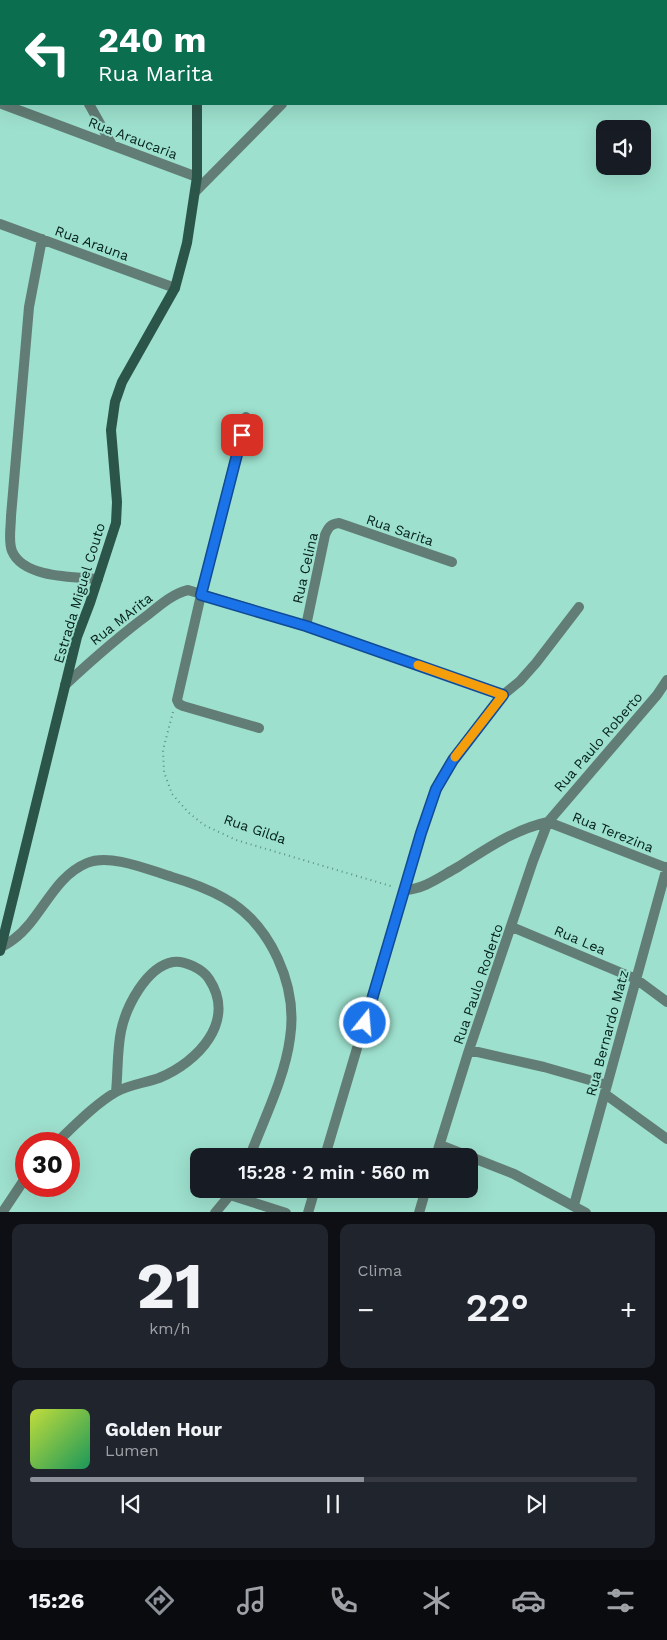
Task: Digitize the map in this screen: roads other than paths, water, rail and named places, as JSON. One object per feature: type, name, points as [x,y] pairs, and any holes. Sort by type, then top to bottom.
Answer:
[{"type":"street","name":"Rua Araucaria","points":[[6,105],[197,177]]},
{"type":"street","points":[[89,105],[112,145]]},
{"type":"street","name":"Estrada Miguel Couto","points":[[1,949],[77,638],[116,523],[117,502],[111,430],[115,402],[122,382],[175,288],[188,243],[197,177],[197,105]]},
{"type":"street","points":[[196,191],[281,105]]},
{"type":"street","name":"Rua Arauna","points":[[0,224],[175,288]]},
{"type":"street","points":[[42,239],[29,306],[11,516],[11,546],[13,553],[27,568],[64,576],[98,579]]},
{"type":"street","points":[[246,417],[177,696],[179,704],[184,706],[259,728]]},
{"type":"street","name":"Rua Sarita","points":[[339,523],[452,562]]},
{"type":"street","name":"Rua Celina","points":[[306,626],[325,535],[329,527],[339,523]]},
{"type":"street","name":"Rua MArita","points":[[65,685],[89,662],[157,608],[183,591],[188,590],[201,595]]},
{"type":"street","points":[[201,595],[306,626],[503,695]]},
{"type":"street","points":[[327,1148],[429,808],[441,779],[453,760],[503,695],[520,681],[536,663],[579,606]]},
{"type":"street","name":"Rua Paulo Roberto","points":[[548,822],[657,695],[667,680]]},
{"type":"street","points":[[405,890],[415,890],[500,841],[534,825],[548,822]]},
{"type":"street","name":"Rua Terezina","points":[[548,822],[667,868]]},
{"type":"street","name":"Rua Paulo Roderto","points":[[439,1148],[469,1050],[548,822]]},
{"type":"street","points":[[1,949],[15,939],[25,928],[61,882],[80,867],[98,860],[114,861],[187,882],[225,898],[237,907],[258,925],[271,947],[286,979],[292,1005],[291,1036],[286,1062],[253,1148]]},
{"type":"street","name":"Rua Bernardo Matz","points":[[574,1206],[667,868]]},
{"type":"street","name":"Rua Lea","points":[[512,927],[636,979],[667,1002]]},
{"type":"street","points":[[68,1132],[116,1092],[159,1078],[178,1069],[211,1038],[218,1019],[218,997],[208,977],[192,966],[175,962],[161,965],[144,981],[128,1010],[121,1031],[116,1092]]},
{"type":"street","points":[[469,1050],[544,1067],[606,1089],[667,1139]]},
{"type":"street","points":[[440,1145],[514,1174],[586,1212]]},
{"type":"street","points":[[2,1212],[15,1193]]},
{"type":"street","points":[[215,1212],[227,1198]]},
{"type":"street","points":[[248,1198],[286,1212]]},
{"type":"street","points":[[308,1212],[312,1198]]},
{"type":"street","points":[[419,1212],[423,1198]]}]
